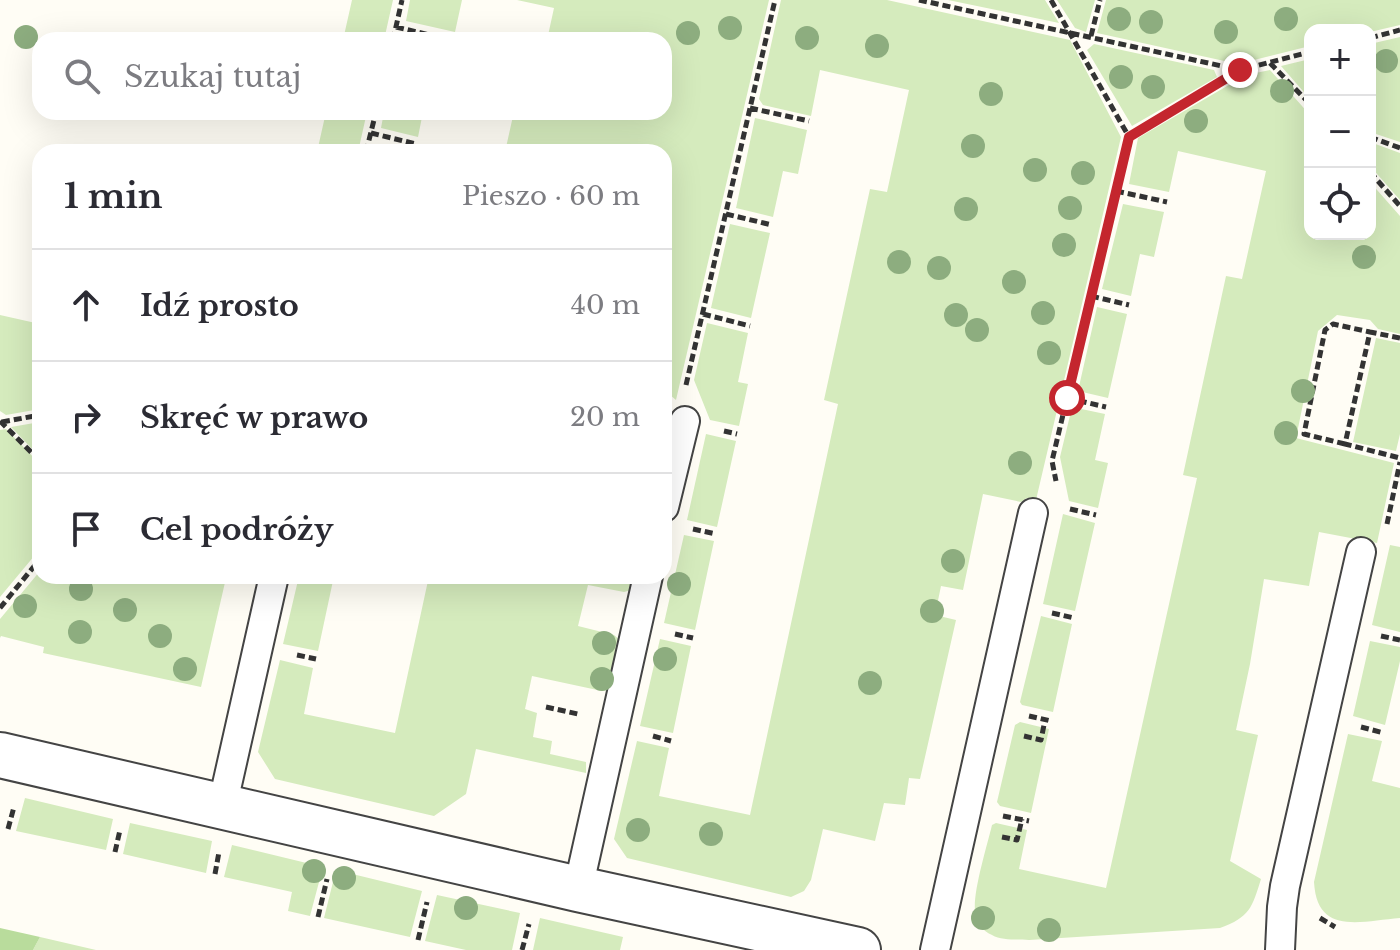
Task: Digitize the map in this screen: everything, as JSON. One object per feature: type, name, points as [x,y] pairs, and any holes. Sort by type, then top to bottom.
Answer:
[{"type":"street","points":[[0,755],[578,889],[858,950]]},
{"type":"lane","points":[[672,474],[685,421]]},
{"type":"lane","points":[[935,950],[1045,510]]},
{"type":"lane","points":[[1280,950],[1285,886],[1361,552]]},
{"type":"lane","points":[[222,807],[272,584]]},
{"type":"lane","points":[[578,889],[646,584]]},
{"type":"path","points":[[395,32],[402,0]]},
{"type":"path","points":[[685,421],[701,425],[685,389],[775,0]]},
{"type":"path","points":[[919,0],[1240,70]]},
{"type":"path","points":[[1045,510],[1059,500],[1052,461],[1129,137],[1051,0]]},
{"type":"path","points":[[1091,36],[1100,0]]},
{"type":"path","points":[[396,27],[417,32]]},
{"type":"path","points":[[1376,36],[1400,30]]},
{"type":"path","points":[[1129,137],[1240,70],[1304,54]]},
{"type":"path","points":[[1270,62],[1304,98]]},
{"type":"path","points":[[750,108],[809,121]]},
{"type":"path","points":[[368,144],[374,120]]},
{"type":"path","points":[[371,133],[416,144]]},
{"type":"path","points":[[1376,139],[1400,148]]},
{"type":"path","points":[[1376,179],[1400,206]]},
{"type":"path","points":[[1116,191],[1167,202]]},
{"type":"path","points":[[726,214],[772,225]]},
{"type":"path","points":[[1091,296],[1129,305]]},
{"type":"path","points":[[703,314],[750,326]]},
{"type":"path","points":[[1361,552],[1379,556],[1400,460],[1304,434],[1325,330],[1333,324],[1400,338]]},
{"type":"path","points":[[1345,444],[1370,332]]},
{"type":"path","points":[[1067,398],[1106,407]]},
{"type":"path","points":[[1,422],[32,416]]},
{"type":"path","points":[[1,422],[32,453]]},
{"type":"path","points":[[1045,510],[1096,515]]},
{"type":"path","points":[[0,608],[32,569]]},
{"type":"path","points":[[1024,736],[1041,740],[1045,720]]},
{"type":"path","points":[[1000,815],[1029,821]]},
{"type":"path","points":[[1002,837],[1017,840],[1022,819]]},
{"type":"path","points":[[318,917],[328,875]]},
{"type":"path","points":[[418,940],[428,898]]},
{"type":"green space","points":[[352,0],[393,0],[386,32],[345,32]]},
{"type":"green space","points":[[410,0],[462,0],[455,32],[406,21]]},
{"type":"green space","points":[[517,0],[769,0],[676,400],[672,397],[672,144],[507,144],[512,120],[672,120],[672,32],[549,32],[554,8]]},
{"type":"green space","points":[[781,0],[887,0],[1070,40],[1121,137],[1036,500],[1027,498],[1021,502],[983,494],[963,590],[941,586],[935,615],[956,620],[920,779],[909,778],[905,805],[884,803],[875,841],[823,829],[811,880],[804,891],[791,897],[627,858],[614,839],[637,741],[669,748],[659,796],[750,815],[838,404],[824,400],[870,189],[887,192],[909,90],[820,70],[811,116],[763,105],[759,99]]},
{"type":"green space","points":[[948,0],[1045,0],[1059,23]]},
{"type":"green space","points":[[1057,0],[1095,0],[1086,32],[1075,28]]},
{"type":"green space","points":[[1106,0],[1400,0],[1400,25],[1376,31],[1376,24],[1304,24],[1304,48],[1238,64],[1097,33]]},
{"type":"green space","points":[[1400,37],[1400,142],[1376,134],[1376,43]]},
{"type":"green space","points":[[1094,44],[1214,70],[1217,77],[1132,126],[1087,50]]},
{"type":"green space","points":[[1304,60],[1304,92],[1281,66]]},
{"type":"green space","points":[[1270,70],[1304,108],[1304,240],[1376,240],[1376,189],[1400,216],[1400,334],[1378,329],[1370,320],[1337,315],[1318,331],[1296,438],[1394,463],[1377,543],[1319,532],[1309,586],[1264,579],[1236,730],[1258,735],[1230,861],[1261,879],[1252,904],[1244,915],[1220,928],[1029,940],[996,937],[980,926],[975,902],[992,825],[996,823],[1027,830],[1019,869],[1106,888],[1197,478],[1183,475],[1226,276],[1242,279],[1266,171],[1178,151],[1169,192],[1129,184],[1138,138],[1246,75]]},
{"type":"green space","points":[[755,118],[807,130],[798,174],[783,171],[773,217],[736,208]]},
{"type":"green space","points":[[324,120],[365,120],[360,144],[319,144]]},
{"type":"green space","points":[[382,120],[421,120],[418,137],[381,128]]},
{"type":"green space","points":[[1376,144],[1400,153],[1400,200],[1376,173]]},
{"type":"green space","points":[[1123,204],[1164,212],[1154,257],[1140,254],[1131,296],[1102,289]]},
{"type":"green space","points":[[730,224],[770,233],[751,318],[711,308]]},
{"type":"green space","points":[[1097,307],[1127,314],[1108,398],[1078,391]]},
{"type":"green space","points":[[0,315],[32,322],[32,410],[6,415],[0,411]]},
{"type":"green space","points":[[707,323],[748,333],[738,382],[748,384],[739,426],[710,420],[694,380]]},
{"type":"green space","points":[[1376,338],[1400,343],[1400,434],[1396,451],[1353,442]]},
{"type":"green space","points":[[1072,407],[1105,414],[1095,460],[1108,463],[1098,508],[1069,501],[1060,457]]},
{"type":"green space","points":[[32,423],[32,449],[11,427]]},
{"type":"green space","points":[[6,429],[32,456],[32,559],[0,597],[0,430]]},
{"type":"green space","points":[[706,434],[736,441],[717,527],[687,520]]},
{"type":"green space","points":[[1063,514],[1095,523],[1075,611],[1043,604]]},
{"type":"green space","points":[[684,535],[714,541],[695,630],[664,623]]},
{"type":"green space","points":[[1390,545],[1400,547],[1400,632],[1372,625]]},
{"type":"green space","points":[[32,581],[32,584],[225,584],[201,687],[43,653],[44,647],[0,638],[0,619]]},
{"type":"green space","points":[[297,584],[332,584],[318,651],[283,644]]},
{"type":"green space","points":[[427,584],[632,584],[631,590],[624,592],[588,585],[578,626],[614,635],[621,641],[611,687],[602,691],[532,676],[525,709],[537,713],[533,737],[552,741],[550,754],[586,762],[586,773],[476,749],[466,794],[434,816],[275,779],[258,752],[280,660],[313,668],[304,714],[395,733]]},
{"type":"green space","points":[[1041,616],[1072,624],[1053,712],[1020,702]]},
{"type":"green space","points":[[660,639],[691,646],[673,733],[640,726]]},
{"type":"green space","points":[[1370,641],[1400,647],[1400,661],[1385,725],[1353,716]]},
{"type":"green space","points":[[1020,722],[1049,729],[1031,813],[1000,806],[997,802],[1015,725]]},
{"type":"green space","points":[[1348,734],[1382,741],[1372,781],[1400,788],[1400,918],[1344,921],[1332,918],[1323,911],[1317,899],[1314,882]]},
{"type":"green space","points":[[25,798],[113,819],[106,850],[16,831]]},
{"type":"green space","points":[[130,823],[212,841],[206,873],[123,854]]},
{"type":"green space","points":[[232,845],[323,867],[310,916],[288,911],[292,892],[224,877]]},
{"type":"green space","points":[[336,870],[422,891],[410,937],[324,918]]},
{"type":"green space","points":[[437,895],[520,913],[512,950],[466,950],[425,941]]},
{"type":"green space","points":[[540,918],[623,937],[620,950],[533,950]]},
{"type":"green space","points":[[0,928],[40,937],[33,950],[0,950]]},
{"type":"green space","points":[[40,937],[96,950],[33,950]]},
{"type":"route","points":[[1067,398],[1129,137],[1240,70]]}]
